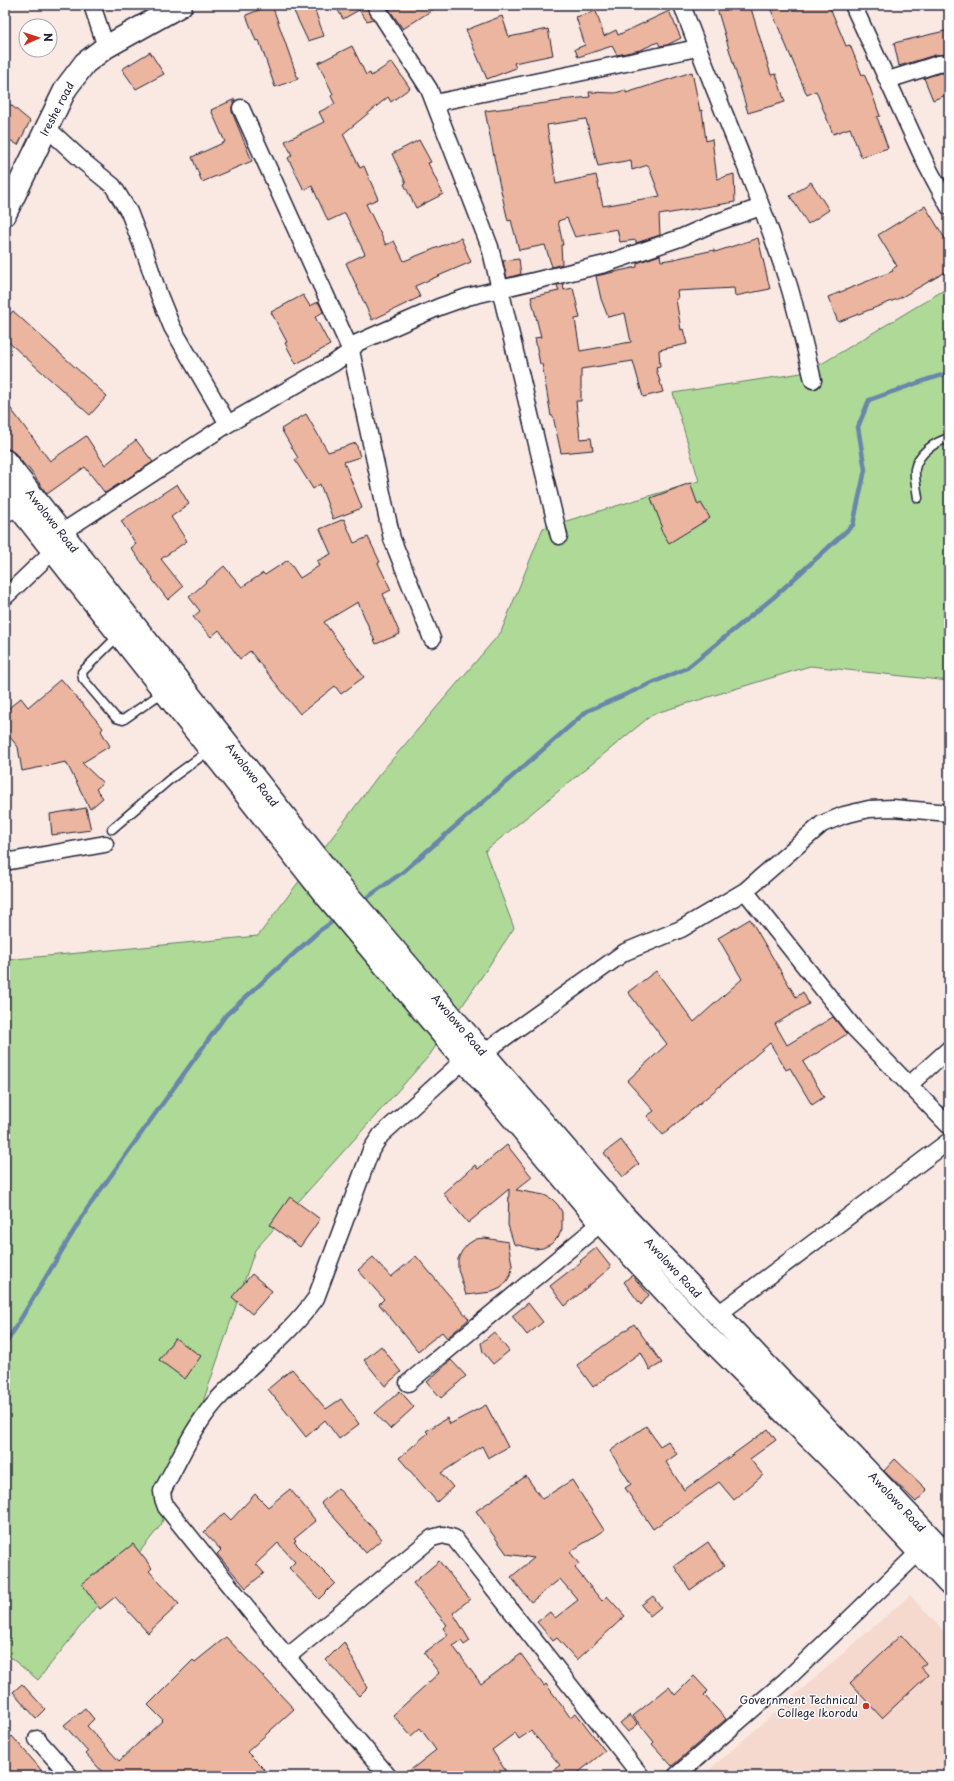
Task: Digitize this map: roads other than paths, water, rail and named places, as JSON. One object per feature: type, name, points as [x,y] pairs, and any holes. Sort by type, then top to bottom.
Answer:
[{"type":"main road","name":"Ireshe road","points":[[5,214],[66,88],[84,63],[106,46],[181,5]]},
{"type":"main road","name":"Awolowo Road","points":[[5,461],[57,542],[120,635],[170,684],[210,750],[369,932],[474,1056],[621,1214],[949,1557]]},
{"type":"main road","name":"Awolowo Road","points":[[5,490],[13,514],[57,542],[329,886]]},
{"type":"main road","name":"Awolowo Road","points":[[474,1056],[601,1223],[702,1331],[846,1474],[949,1584]]},
{"type":"street","points":[[92,5],[106,46]]},
{"type":"street","points":[[375,5],[429,90],[490,247],[559,536]]},
{"type":"street","points":[[682,5],[697,48],[761,207],[789,286],[813,380]]},
{"type":"street","points":[[853,5],[926,164],[949,207]]},
{"type":"street","points":[[435,103],[697,48]]},
{"type":"street","points":[[888,80],[938,64],[949,63]]},
{"type":"street","points":[[241,108],[351,351],[392,539],[432,639]]},
{"type":"street","points":[[47,128],[85,163],[113,186],[129,212],[172,327],[228,424]]},
{"type":"street","points":[[5,597],[57,542],[228,424],[313,377],[351,351],[357,344],[376,334],[439,307],[467,297],[605,264],[680,238],[712,224],[761,207]]},
{"type":"street","points":[[388,1776],[287,1657],[166,1507],[162,1491],[201,1419],[216,1401],[302,1318],[316,1298],[371,1150],[381,1135],[474,1056],[625,952],[681,929],[745,891],[822,824],[844,815],[869,809],[894,808],[949,813]]},
{"type":"street","points":[[5,862],[105,844]]},
{"type":"street","points":[[745,891],[853,1027],[949,1126]]},
{"type":"street","points":[[909,1086],[949,1049]]},
{"type":"street","points":[[718,1315],[949,1141]]},
{"type":"street","points":[[408,1383],[601,1223]]},
{"type":"street","points":[[287,1657],[432,1538],[443,1535],[454,1538],[641,1776]]},
{"type":"street","points":[[676,1776],[785,1681],[919,1552]]},
{"type":"street","points":[[37,1739],[70,1776]]},
{"type":"lane","points":[[918,498],[916,468],[923,455],[930,447],[949,438]]},
{"type":"lane","points":[[120,635],[82,672],[83,679],[116,718],[123,720],[170,684]]},
{"type":"lane","points":[[112,829],[169,780],[210,750]]},
{"type":"waterway","points":[[361,902],[403,872],[587,711],[687,668],[774,597],[853,525],[865,470],[858,427],[869,400],[949,373]]},
{"type":"waterway","points":[[5,1345],[87,1209],[226,1015],[319,931],[338,918]]},
{"type":"place","name":"Government Technical College Ikorodu","points":[[866,1706]]}]
